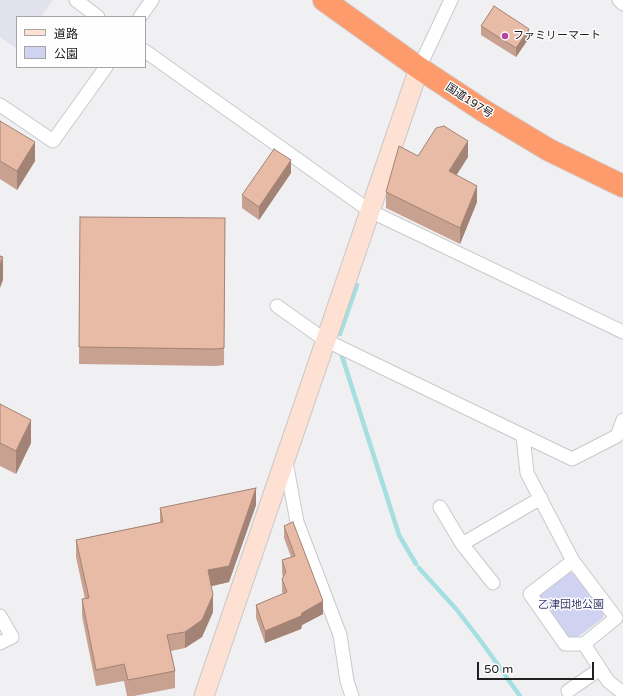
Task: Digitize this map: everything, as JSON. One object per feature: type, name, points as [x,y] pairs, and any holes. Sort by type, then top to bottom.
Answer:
[{"type":"highway","name":"国道197号","points":[[324,0],[419,68],[484,111],[549,150],[623,186]]},
{"type":"street","points":[[76,0],[97,16]]},
{"type":"street","points":[[141,16],[152,0]]},
{"type":"street","points":[[204,696],[419,68],[451,0]]},
{"type":"street","points":[[619,0],[623,4]]},
{"type":"street","points":[[146,52],[370,210],[623,332]]},
{"type":"street","points":[[0,105],[53,141],[105,68]]},
{"type":"street","points":[[277,306],[325,340],[572,459],[617,436],[623,420]]},
{"type":"street","points":[[524,436],[527,473],[573,561],[619,615],[584,644],[565,644],[530,594],[573,561]]},
{"type":"street","points":[[285,458],[297,522],[340,635],[347,681],[352,696]]},
{"type":"street","points":[[462,544],[541,498]]},
{"type":"street","points":[[440,507],[462,544],[492,583]]},
{"type":"street","points":[[0,616],[12,637],[0,643]]},
{"type":"street","points":[[584,644],[608,681],[623,693]]},
{"type":"street","points":[[568,691],[600,669]]},
{"type":"shaded area","points":[[0,0],[53,0],[42,16],[16,16],[16,48],[0,37]]},
{"type":"green space","name":"乙津団地公園","points":[[568,572],[575,574],[604,612],[603,618],[575,639],[568,639],[539,599],[541,592]]},
{"type":"building","points":[[494,6],[529,29],[516,48],[481,26]]},
{"type":"building","points":[[0,121],[35,142],[17,171],[0,161]]},
{"type":"building","points":[[444,126],[468,141],[449,171],[477,186],[460,228],[386,192],[399,146],[418,156],[436,128]]},
{"type":"building","points":[[274,149],[291,160],[259,207],[242,195]]},
{"type":"building","points":[[80,217],[225,218],[224,348],[79,347]]},
{"type":"building","points":[[0,256],[3,257],[0,265]]},
{"type":"building","points":[[0,404],[31,420],[16,451],[0,443]]},
{"type":"building","points":[[256,488],[229,566],[208,570],[213,595],[202,620],[185,632],[167,635],[175,671],[128,680],[124,664],[96,670],[82,599],[89,598],[76,540],[163,522],[160,508]]},
{"type":"building","points":[[293,522],[323,601],[302,613],[301,616],[265,631],[256,605],[287,592],[282,579],[286,572],[282,560],[295,556],[284,526]]},
{"type":"waterway","points":[[340,334],[357,285]]},
{"type":"waterway","points":[[342,356],[399,535],[416,564]]},
{"type":"waterway","points":[[419,568],[457,610],[520,696]]},
{"type":"place","name":"ファミリーマート","points":[[505,36]]}]
